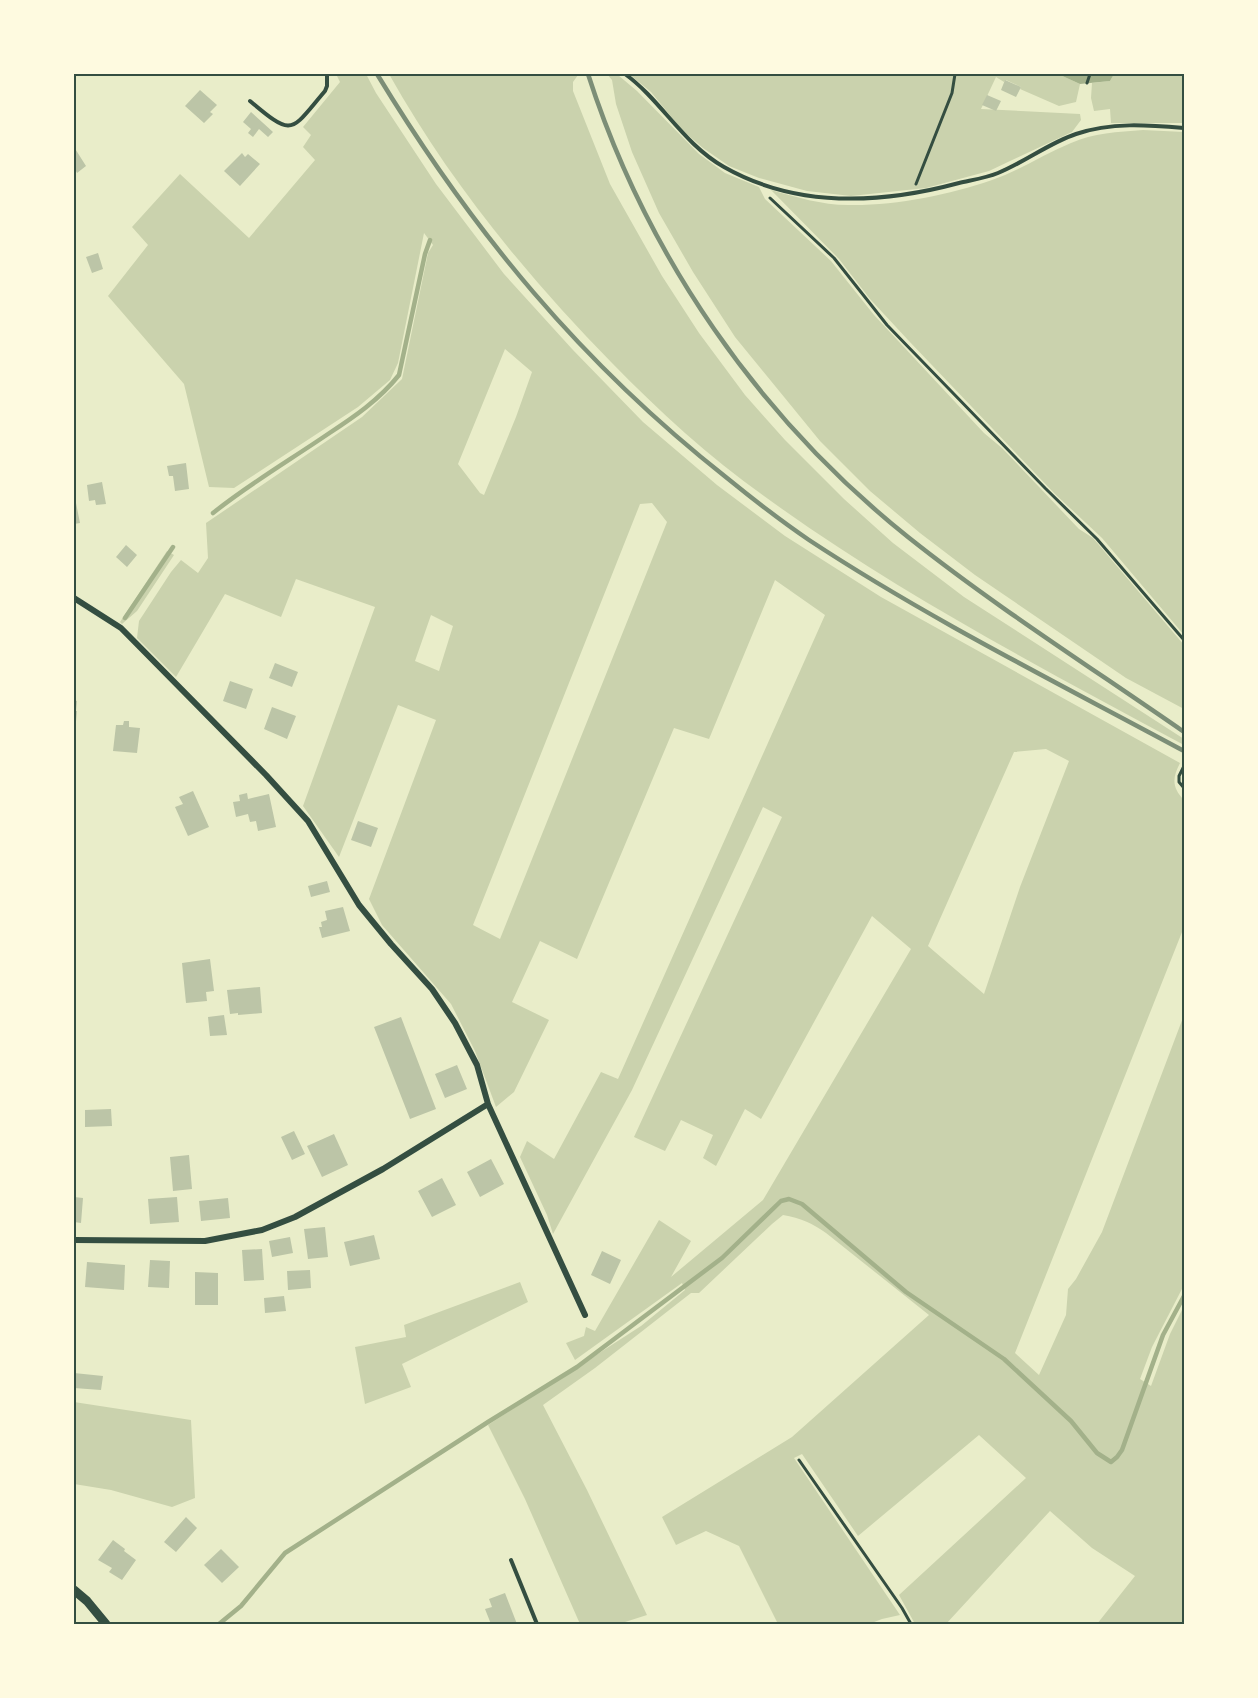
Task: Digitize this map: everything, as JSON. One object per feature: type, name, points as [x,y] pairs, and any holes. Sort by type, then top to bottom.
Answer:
[{"type":"street","points":[[74,598],[121,628],[308,820],[359,904],[391,944],[432,988],[455,1023],[477,1065],[488,1104],[585,1315]]},
{"type":"street","points":[[74,1240],[205,1241],[262,1230],[294,1217],[383,1169],[488,1104]]},
{"type":"street","points":[[74,1590],[87,1600],[106,1624]]},
{"type":"lane","points":[[250,101],[273,121],[289,126],[299,122],[325,91],[327,74]]},
{"type":"lane","points":[[625,74],[704,154],[740,176],[765,185],[818,198],[839,200],[886,198],[934,190],[998,173],[1075,134],[1092,130],[1113,126],[1185,128]]},
{"type":"lane","points":[[511,1560],[537,1624]]},
{"type":"path","points":[[912,194],[952,93],[955,74]]},
{"type":"path","points":[[1087,83],[1090,74]]},
{"type":"path","points":[[765,185],[772,201],[834,258],[887,325],[1097,539],[1185,640]]},
{"type":"path","points":[[1185,766],[1179,776],[1179,782],[1185,788]]},
{"type":"path","points":[[799,1460],[903,1608],[911,1624]]},
{"type":"shaded area","points":[[336,74],[366,74],[436,184],[504,274],[643,422],[717,485],[785,536],[881,597],[1180,763],[1174,783],[1184,800],[1184,927],[1015,1353],[1039,1375],[1066,1315],[1068,1289],[1102,1232],[1184,1015],[1184,1285],[1152,1347],[1140,1379],[1151,1386],[1170,1334],[1184,1306],[1184,1624],[1097,1624],[1135,1576],[1092,1548],[1050,1511],[946,1624],[915,1624],[899,1595],[1026,1478],[979,1435],[858,1536],[802,1454],[794,1458],[900,1615],[869,1624],[778,1624],[739,1546],[706,1531],[676,1545],[662,1517],[792,1437],[929,1315],[821,1229],[801,1219],[783,1215],[699,1293],[691,1293],[595,1368],[543,1405],[647,1615],[625,1622],[625,1624],[580,1624],[525,1499],[488,1425],[641,1326],[685,1290],[682,1283],[575,1360],[566,1343],[584,1336],[586,1327],[595,1331],[659,1220],[691,1241],[671,1277],[763,1200],[911,949],[872,916],[761,1119],[745,1109],[716,1166],[703,1158],[713,1135],[681,1120],[665,1151],[634,1137],[782,817],[763,807],[632,1090],[553,1234],[547,1215],[520,1157],[527,1141],[554,1159],[601,1072],[618,1079],[825,615],[775,580],[709,739],[674,728],[577,959],[540,941],[512,1002],[549,1020],[514,1092],[496,1107],[475,1051],[451,1004],[382,925],[369,899],[436,720],[398,705],[339,857],[303,806],[375,607],[296,579],[281,617],[225,594],[176,677],[137,638],[139,621],[181,560],[198,573],[208,558],[206,523],[362,417],[402,379],[428,253],[433,245],[424,233],[398,363],[390,380],[358,407],[234,488],[209,487],[184,384],[108,296],[148,245],[132,227],[180,174],[249,238],[315,160],[303,147],[311,135],[303,127],[340,82]],"holes":[[[505,349],[532,372],[484,495],[458,464]],[[652,503],[667,522],[500,939],[473,925],[640,504]],[[431,615],[453,626],[439,671],[415,661]],[[1046,749],[1069,761],[1020,887],[984,994],[928,946],[1014,752]]]},
{"type":"shaded area","points":[[389,74],[578,75],[573,82],[573,91],[610,184],[662,276],[699,333],[745,395],[785,440],[844,499],[893,543],[964,597],[1184,739],[1184,745],[1023,658],[865,565],[744,481],[704,449],[666,416],[612,363],[519,261],[437,152]]},
{"type":"shaded area","points":[[607,74],[618,75],[637,91],[699,154],[725,173],[759,187],[765,199],[831,261],[874,315],[984,433],[1002,448],[1079,529],[1093,538],[1184,645],[1184,709],[1126,678],[975,575],[870,491],[820,441],[735,337],[693,272],[659,213],[632,152],[616,104],[612,80]]},
{"type":"shaded area","points":[[629,74],[1058,74],[1080,84],[1076,102],[1059,106],[996,77],[981,109],[1080,114],[1081,120],[1072,132],[989,171],[926,188],[851,196],[807,191],[759,178],[729,166],[682,130],[651,92]]},
{"type":"shaded area","points":[[1058,74],[1114,74],[1110,81],[1080,84]]},
{"type":"shaded area","points":[[1114,74],[1184,74],[1184,123],[1111,123],[1110,109],[1094,111],[1091,98],[1092,83],[1110,81]]},
{"type":"shaded area","points":[[1143,130],[1184,132],[1184,635],[1102,538],[1055,494],[908,340],[870,299],[839,259],[771,190],[829,204],[884,204],[975,185],[1002,176],[1061,147],[1088,137]]},
{"type":"shaded area","points":[[167,551],[174,555],[137,611],[122,624],[120,622]]},
{"type":"shaded area","points":[[520,1282],[528,1302],[402,1364],[411,1387],[365,1404],[355,1347],[406,1337],[404,1325]]},
{"type":"shaded area","points":[[74,1402],[191,1420],[195,1498],[172,1507],[111,1490],[74,1484]]},
{"type":"building","points":[[1005,80],[1021,87],[1016,97],[1001,90]]},
{"type":"building","points":[[200,90],[217,105],[210,112],[213,114],[204,123],[185,106]]},
{"type":"building","points":[[987,95],[1001,101],[996,111],[982,105]]},
{"type":"building","points":[[251,112],[273,132],[268,137],[259,129],[253,137],[248,133],[251,129],[243,122]]},
{"type":"building","points":[[74,147],[86,166],[77,173],[74,167]]},
{"type":"building","points":[[242,153],[245,157],[248,154],[260,164],[240,186],[224,171]]},
{"type":"building","points":[[98,253],[103,269],[92,273],[86,257]]},
{"type":"building","points":[[186,463],[189,489],[175,491],[173,476],[169,476],[167,466]]},
{"type":"building","points":[[102,482],[106,504],[96,505],[95,500],[89,501],[87,485]]},
{"type":"building","points":[[74,503],[76,503],[80,523],[74,524]]},
{"type":"building","points":[[126,545],[137,555],[127,567],[116,557]]},
{"type":"building","points":[[275,663],[298,672],[292,687],[269,678]]},
{"type":"building","points":[[230,681],[253,689],[246,709],[223,701]]},
{"type":"building","points":[[74,700],[77,701],[75,732],[74,732]]},
{"type":"building","points":[[272,707],[296,716],[287,739],[264,729]]},
{"type":"building","points":[[124,721],[129,721],[129,727],[140,728],[137,753],[113,751],[116,725],[123,725]]},
{"type":"building","points":[[193,791],[209,827],[188,836],[175,807],[183,804],[179,797]]},
{"type":"building","points":[[247,793],[248,799],[269,794],[276,827],[258,831],[256,821],[250,822],[248,814],[236,817],[233,802],[240,801],[239,795]]},
{"type":"building","points":[[358,821],[378,828],[371,847],[351,840]]},
{"type":"building","points":[[327,881],[330,892],[311,897],[308,886]]},
{"type":"building","points":[[343,907],[350,931],[322,938],[319,927],[322,927],[321,922],[327,920],[325,911]]},
{"type":"building","points":[[210,959],[214,991],[206,992],[207,1001],[186,1003],[182,963]]},
{"type":"building","points":[[260,987],[262,1013],[230,1014],[227,990]]},
{"type":"building","points":[[224,1015],[227,1035],[210,1036],[208,1017]]},
{"type":"building","points":[[401,1017],[436,1109],[410,1119],[374,1027]]},
{"type":"building","points":[[457,1065],[467,1089],[445,1098],[435,1074]]},
{"type":"building","points":[[111,1109],[112,1126],[85,1127],[85,1110]]},
{"type":"building","points":[[294,1131],[305,1154],[292,1160],[281,1137]]},
{"type":"building","points":[[334,1134],[348,1165],[322,1177],[307,1146]]},
{"type":"building","points":[[189,1155],[192,1189],[173,1191],[170,1157]]},
{"type":"building","points":[[491,1159],[504,1184],[480,1197],[467,1172]]},
{"type":"building","points":[[442,1178],[456,1205],[432,1217],[418,1191]]},
{"type":"building","points":[[74,1197],[83,1198],[81,1223],[74,1222]]},
{"type":"building","points":[[177,1197],[179,1222],[150,1224],[148,1199]]},
{"type":"building","points":[[228,1198],[230,1218],[201,1221],[199,1201]]},
{"type":"building","points":[[325,1227],[328,1257],[308,1259],[304,1229]]},
{"type":"building","points":[[374,1235],[380,1259],[350,1266],[344,1242]]},
{"type":"building","points":[[290,1237],[293,1253],[272,1257],[269,1241]]},
{"type":"building","points":[[262,1249],[264,1280],[244,1281],[242,1250]]},
{"type":"building","points":[[602,1251],[621,1260],[610,1284],[591,1275]]},
{"type":"building","points":[[150,1260],[170,1261],[169,1288],[148,1287]]},
{"type":"building","points":[[87,1262],[125,1265],[124,1290],[85,1287]]},
{"type":"building","points":[[310,1270],[311,1288],[288,1290],[287,1271]]},
{"type":"building","points":[[195,1272],[218,1273],[218,1305],[195,1305]]},
{"type":"building","points":[[284,1296],[286,1311],[265,1313],[264,1298]]},
{"type":"building","points":[[74,1373],[103,1376],[101,1390],[74,1388]]},
{"type":"building","points":[[186,1517],[197,1528],[176,1552],[164,1542]]},
{"type":"building","points":[[113,1540],[136,1560],[122,1580],[109,1572],[112,1568],[98,1560]]},
{"type":"building","points":[[221,1549],[239,1567],[222,1583],[204,1565]]},
{"type":"building","points":[[505,1593],[517,1624],[491,1624],[485,1609],[492,1607],[489,1599]]},
{"type":"waterway","points":[[213,513],[357,414],[375,400],[399,375],[430,240]]},
{"type":"waterway","points":[[125,618],[173,547]]},
{"type":"waterway","points":[[219,1624],[241,1606],[285,1553],[577,1367],[722,1258],[781,1201],[789,1199],[802,1204],[906,1292],[1004,1359],[1071,1421],[1097,1453],[1111,1462],[1122,1450],[1163,1335],[1184,1296]]},
{"type":"railway","points":[[377,74],[452,188],[533,292],[624,389],[674,434],[778,518],[854,569],[994,650],[1184,751]]},
{"type":"railway","points":[[588,74],[612,141],[675,269],[714,329],[757,386],[803,440],[854,490],[941,563],[1184,732]]}]
